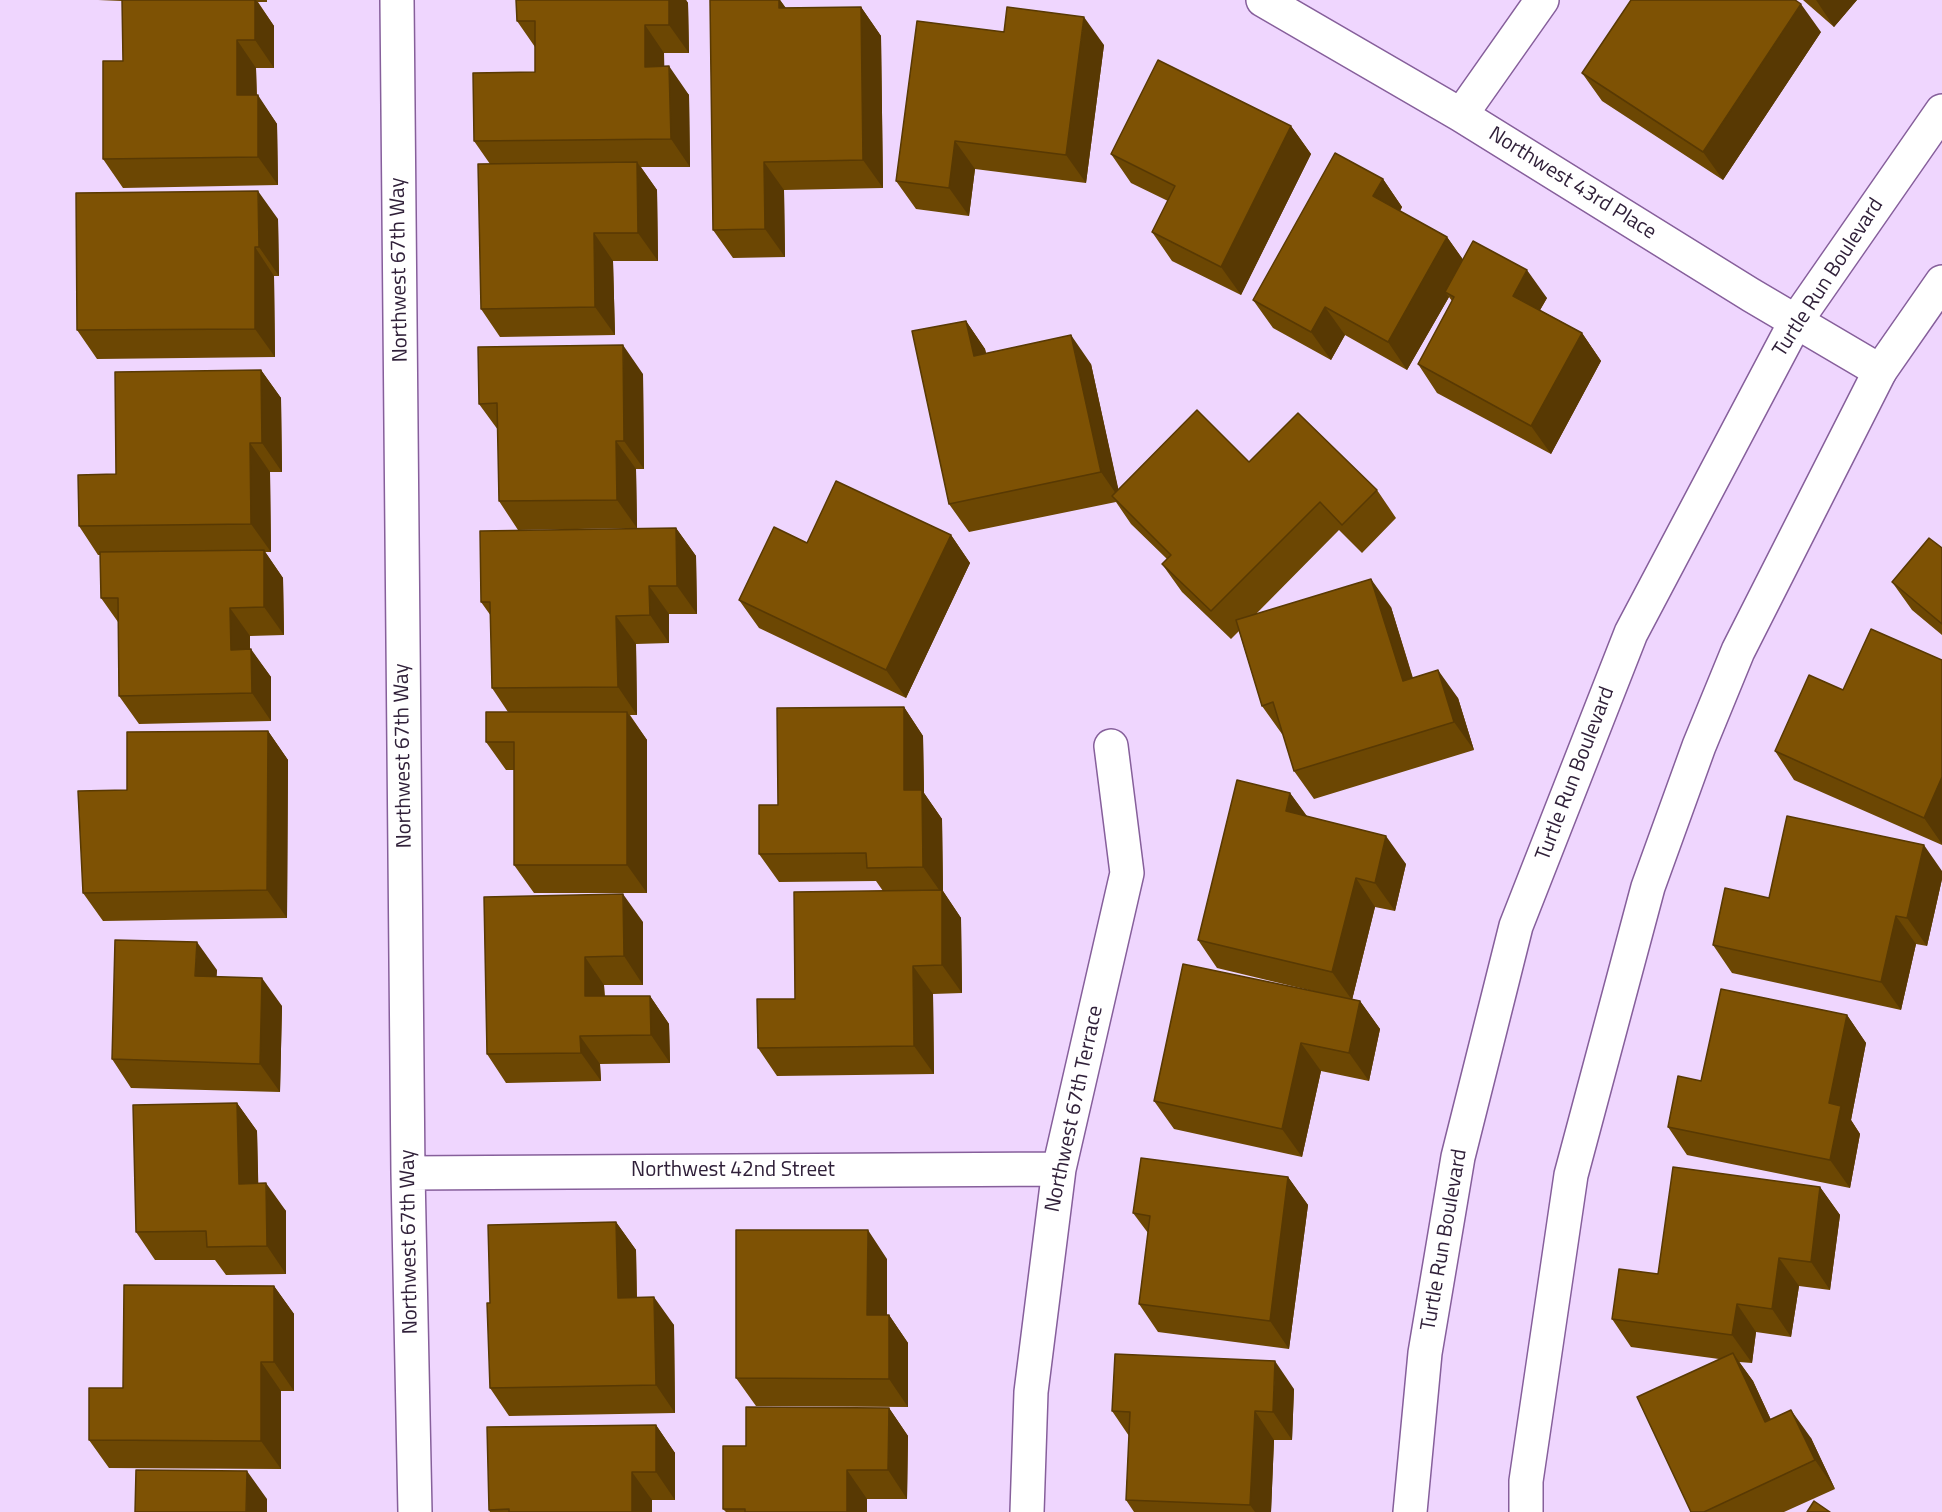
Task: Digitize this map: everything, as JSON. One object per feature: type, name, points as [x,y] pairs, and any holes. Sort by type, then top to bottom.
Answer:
[{"type":"street","name":"Northwest 67th Way","points":[[397,0],[408,1173],[415,1512]]},
{"type":"street","name":"Northwest 43rd Place","points":[[1263,0],[1461,114],[1880,371]]},
{"type":"street","points":[[1461,114],[1542,0]]},
{"type":"street","name":"Turtle Run Boulevard","points":[[1410,1512],[1425,1353],[1458,1157],[1516,927],[1631,633],[1796,321],[1942,111]]},
{"type":"street","points":[[1526,1512],[1526,1481],[1571,1175],[1648,888],[1699,746],[1738,651],[1880,371],[1942,282]]},
{"type":"street","name":"Northwest 67th Terrace","points":[[1026,1512],[1031,1392],[1059,1169],[1127,873],[1111,746]]},
{"type":"street","name":"Northwest 42nd Street","points":[[408,1173],[1059,1169]]},
{"type":"building","points":[[122,0],[255,0],[255,40],[237,40],[237,95],[258,95],[258,157],[103,159],[103,61],[123,61]]},
{"type":"building","points":[[516,0],[669,0],[669,25],[645,25],[645,67],[669,66],[671,139],[474,141],[473,73],[535,72],[535,21],[517,21]]},
{"type":"building","points":[[710,0],[779,0],[779,8],[861,7],[863,160],[764,162],[765,229],[713,230]]},
{"type":"building","points":[[1631,0],[1795,0],[1801,4],[1703,152],[1582,73]]},
{"type":"building","points":[[1007,7],[1084,17],[1066,155],[955,141],[949,188],[896,181],[917,21],[1004,32]]},
{"type":"building","points":[[1158,60],[1291,126],[1221,267],[1152,232],[1175,186],[1111,154]]},
{"type":"building","points":[[1335,153],[1383,179],[1373,196],[1447,237],[1388,342],[1325,307],[1311,332],[1253,300]]},
{"type":"building","points":[[637,162],[638,233],[594,233],[595,307],[481,309],[478,164]]},
{"type":"building","points":[[258,191],[259,247],[255,247],[255,329],[77,330],[76,193]]},
{"type":"building","points":[[1473,241],[1527,270],[1513,296],[1582,333],[1531,426],[1418,364],[1454,297],[1445,292]]},
{"type":"building","points":[[966,321],[974,356],[1071,335],[1101,472],[949,504],[912,331]]},
{"type":"building","points":[[623,345],[624,441],[616,441],[617,500],[499,501],[497,403],[479,404],[478,347]]},
{"type":"building","points":[[261,370],[262,443],[250,443],[251,524],[79,526],[78,475],[116,474],[115,372]]},
{"type":"building","points":[[1197,410],[1249,462],[1298,413],[1377,490],[1342,525],[1320,502],[1211,611],[1162,564],[1171,555],[1112,496]]},
{"type":"building","points":[[836,481],[951,535],[886,670],[739,600],[774,527],[807,543]]},
{"type":"building","points":[[676,528],[677,586],[649,586],[650,615],[616,616],[618,687],[492,688],[490,602],[481,602],[480,531]]},
{"type":"building","points":[[1929,538],[1942,548],[1942,624],[1892,582]]},
{"type":"building","points":[[264,550],[264,607],[230,608],[231,650],[251,649],[252,693],[119,696],[118,598],[101,598],[100,552]]},
{"type":"building","points":[[1371,579],[1403,681],[1438,670],[1454,722],[1294,771],[1273,702],[1262,706],[1236,620]]},
{"type":"building","points":[[1871,629],[1942,660],[1942,777],[1924,818],[1775,751],[1809,675],[1843,690]]},
{"type":"building","points":[[904,707],[904,790],[922,790],[923,867],[867,868],[866,853],[759,854],[759,805],[778,805],[777,708]]},
{"type":"building","points":[[486,712],[627,712],[627,865],[514,865],[514,742],[486,742]]},
{"type":"building","points":[[268,731],[267,890],[83,893],[78,791],[127,790],[127,732]]},
{"type":"building","points":[[1237,780],[1290,793],[1286,811],[1386,836],[1375,883],[1356,878],[1332,972],[1198,940]]},
{"type":"building","points":[[1787,816],[1924,845],[1907,918],[1896,916],[1881,982],[1713,945],[1725,888],[1769,898]]},
{"type":"building","points":[[942,890],[942,965],[913,966],[914,1046],[758,1048],[757,999],[795,999],[794,892]]},
{"type":"building","points":[[623,894],[624,956],[585,957],[585,996],[650,996],[651,1035],[580,1036],[581,1053],[487,1054],[484,897]]},
{"type":"building","points":[[115,940],[197,942],[195,976],[262,978],[260,1064],[112,1059]]},
{"type":"building","points":[[1183,964],[1360,1001],[1349,1053],[1301,1043],[1282,1129],[1154,1101]]},
{"type":"building","points":[[1721,989],[1847,1015],[1829,1103],[1841,1106],[1830,1160],[1668,1127],[1678,1076],[1701,1081]]},
{"type":"building","points":[[237,1103],[239,1184],[266,1183],[267,1246],[207,1247],[206,1231],[136,1232],[133,1105]]},
{"type":"building","points":[[1141,1158],[1288,1177],[1270,1321],[1139,1304],[1150,1216],[1133,1213]]},
{"type":"building","points":[[1673,1167],[1820,1187],[1811,1262],[1779,1258],[1772,1309],[1737,1304],[1732,1335],[1612,1319],[1619,1269],[1658,1274]]},
{"type":"building","points":[[616,1222],[618,1298],[654,1297],[656,1385],[490,1388],[487,1303],[490,1303],[488,1225]]},
{"type":"building","points":[[736,1230],[868,1230],[867,1315],[889,1315],[889,1379],[736,1378]]},
{"type":"building","points":[[124,1285],[274,1286],[274,1362],[261,1362],[261,1441],[89,1440],[89,1388],[123,1388]]},
{"type":"building","points":[[1733,1353],[1765,1422],[1791,1410],[1815,1460],[1704,1512],[1691,1512],[1637,1397]]},
{"type":"building","points":[[1115,1354],[1275,1361],[1273,1412],[1255,1411],[1250,1505],[1126,1500],[1130,1412],[1112,1411]]},
{"type":"building","points":[[746,1407],[889,1408],[888,1470],[847,1470],[847,1512],[745,1512],[745,1509],[723,1509],[723,1446],[746,1446]]},
{"type":"building","points":[[656,1425],[656,1472],[632,1472],[632,1512],[489,1510],[487,1427]]},
{"type":"building","points":[[136,1470],[247,1471],[246,1512],[135,1512]]},
{"type":"building","points":[[1814,1501],[1830,1512],[1807,1512]]}]
